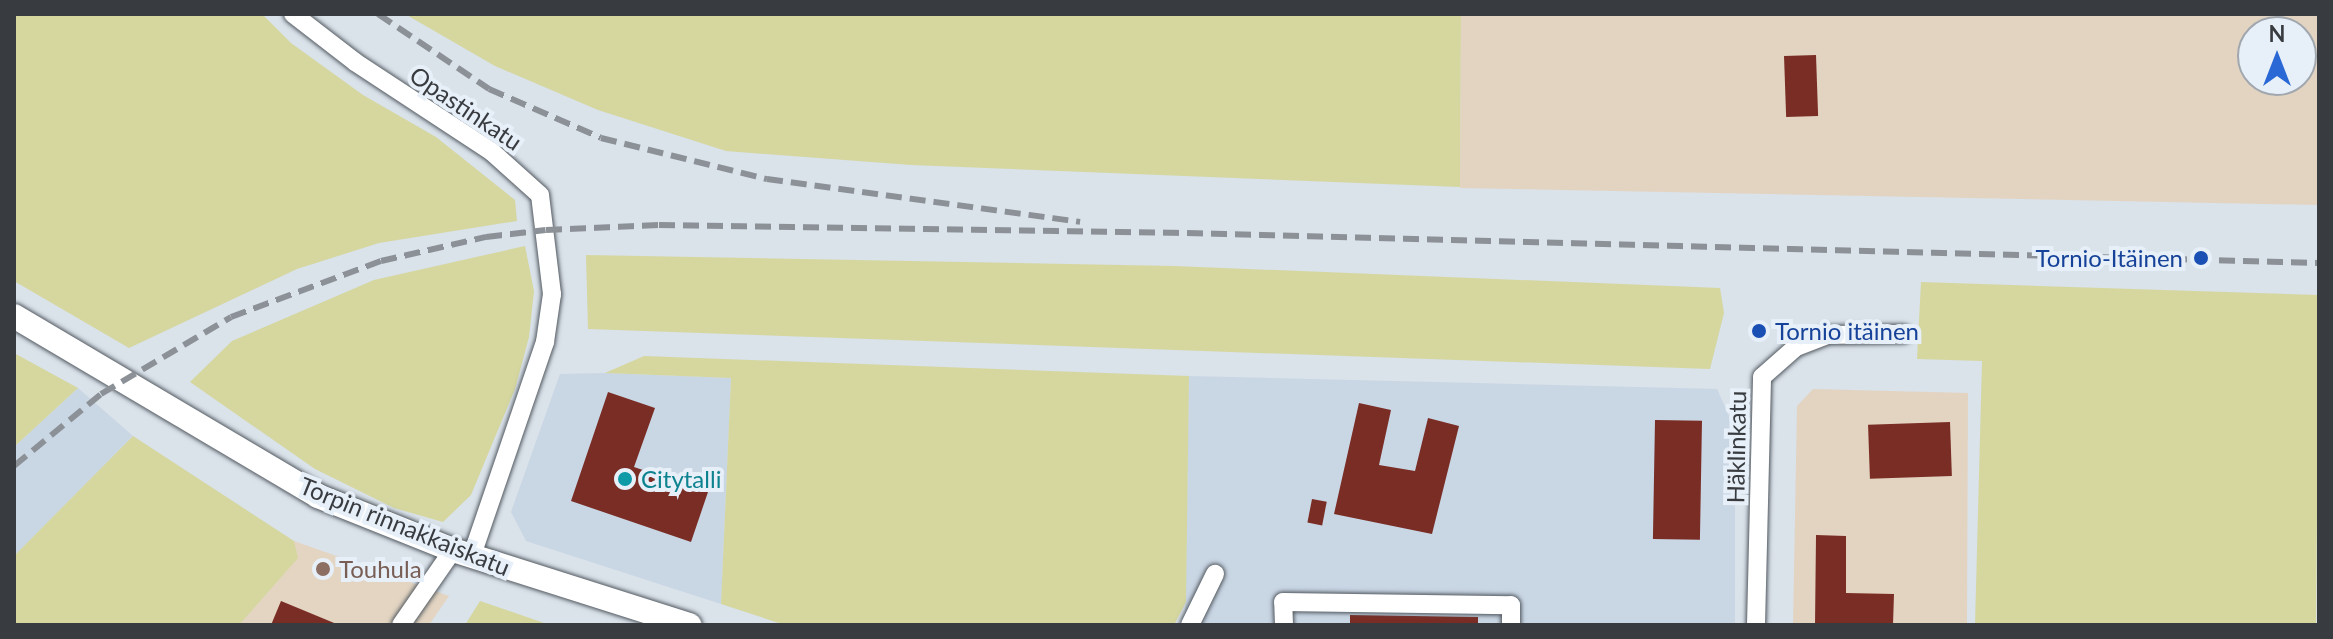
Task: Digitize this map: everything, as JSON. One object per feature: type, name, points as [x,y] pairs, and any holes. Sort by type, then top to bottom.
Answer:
[{"type":"main road","name":"Torpin rinnakkaiskatu","points":[[14,316],[318,496],[462,553],[689,625]]},
{"type":"street","name":"Opastinkatu","points":[[293,14],[355,62],[492,152],[540,195],[552,294],[545,342],[462,553],[401,625]]},
{"type":"street","name":"Häklinkatu","points":[[1756,625],[1762,377],[1796,347],[1828,335],[1903,334]]},
{"type":"street","points":[[1190,625],[1215,574]]},
{"type":"street","points":[[1284,625],[1283,602],[1511,605],[1511,625]]},
{"type":"shaded area","points":[[1461,14],[2319,14],[2319,205],[1460,188]]},
{"type":"shaded area","points":[[560,374],[731,378],[721,604],[526,541],[511,512]]},
{"type":"shaded area","points":[[1189,376],[1717,389],[1735,429],[1735,625],[1185,625]]},
{"type":"shaded area","points":[[78,388],[133,436],[14,556],[14,447]]},
{"type":"shaded area","points":[[1813,389],[1968,393],[1967,625],[1793,625],[1797,406]]},
{"type":"shaded area","name":"Touhula","points":[[294,541],[449,596],[429,625],[234,625]]},
{"type":"green space","points":[[14,14],[262,14],[291,43],[363,95],[436,137],[515,200],[517,221],[379,243],[297,269],[129,348],[14,281]]},
{"type":"green space","points":[[405,14],[1461,14],[1460,187],[911,165],[726,151],[598,110],[495,66]]},
{"type":"green space","points":[[525,246],[534,291],[529,337],[515,389],[471,495],[443,522],[394,508],[315,469],[190,382],[232,341],[374,280]]},
{"type":"green space","points":[[586,255],[1174,266],[1720,288],[1724,313],[1710,369],[588,329]]},
{"type":"green space","points":[[1921,282],[2319,295],[2316,625],[1975,625],[1982,361],[1917,359]]},
{"type":"green space","points":[[14,353],[78,388],[14,447]]},
{"type":"green space","points":[[644,356],[1189,376],[1186,602],[1174,625],[785,625],[721,604],[731,378],[605,373]]},
{"type":"green space","points":[[133,436],[294,541],[298,558],[239,625],[14,625],[14,556]]},
{"type":"green space","points":[[480,601],[550,625],[465,625]]},
{"type":"building","points":[[1816,55],[1818,116],[1786,117],[1784,56]]},
{"type":"building","name":"Citytalli","points":[[608,392],[655,408],[634,467],[708,492],[691,542],[571,501]]},
{"type":"building","points":[[1359,403],[1391,410],[1379,465],[1415,471],[1428,418],[1459,426],[1432,534],[1334,514]]},
{"type":"building","points":[[1655,420],[1702,421],[1700,540],[1653,539]]},
{"type":"building","points":[[1950,422],[1952,476],[1870,479],[1868,425]]},
{"type":"building","points":[[1312,499],[1327,502],[1322,525],[1307,523]]},
{"type":"building","points":[[1816,535],[1846,536],[1846,593],[1894,594],[1893,625],[1815,625]]},
{"type":"building","points":[[281,601],[339,625],[271,625]]},
{"type":"building","points":[[1350,615],[1478,617],[1478,625],[1350,625]]},
{"type":"railway","points":[[378,14],[489,89],[601,138],[767,179],[1080,222]]},
{"type":"railway","points":[[14,466],[101,394],[231,317],[381,261],[486,237],[546,230],[659,225],[1187,233],[2319,263]]},
{"type":"place","name":"Tornio-Itäinen","points":[[2201,258]]},
{"type":"place","name":"Tornio itäinen","points":[[1759,331]]},
{"type":"place","name":"Citytalli","points":[[625,479]]},
{"type":"place","name":"Touhula","points":[[323,569]]}]
